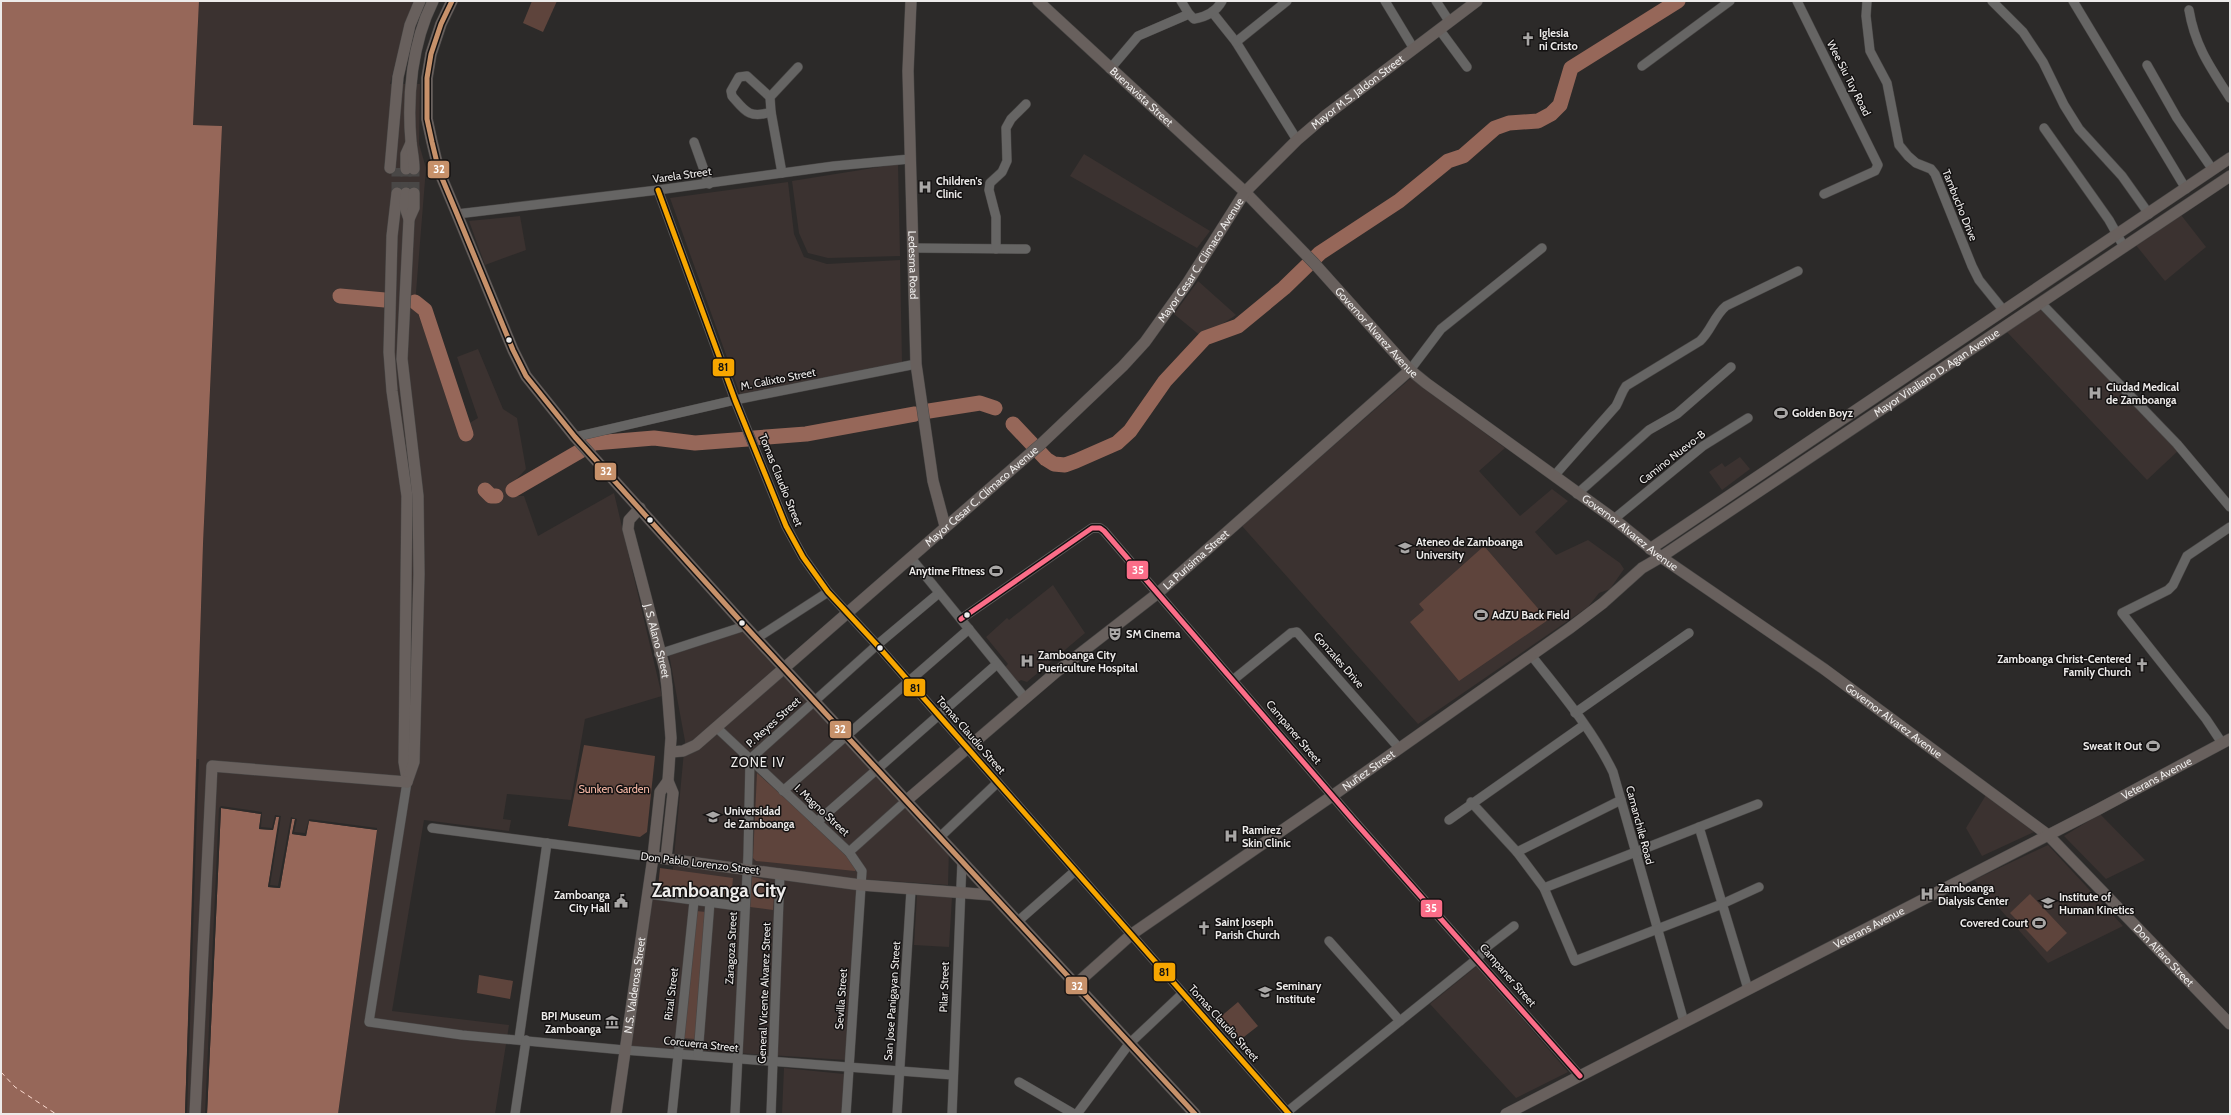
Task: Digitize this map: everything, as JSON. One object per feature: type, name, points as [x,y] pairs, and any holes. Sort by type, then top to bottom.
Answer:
[{"type":"main road","points":[[420,1],[410,25],[398,77],[394,142],[402,168],[411,143],[414,64],[419,38],[434,1]]},
{"type":"main road","points":[[452,1],[441,24],[431,54],[427,98],[432,142],[439,171],[519,362],[530,381],[590,453],[745,626],[941,836],[1016,922],[1195,1114]]},
{"type":"main road","name":"Ledesma Road","points":[[911,1],[908,71],[916,364],[933,481],[946,526]]},
{"type":"main road","name":"Buenavista Street","points":[[1038,1],[1110,69],[1246,192]]},
{"type":"main road","name":"Mayor M.S. Jaldon Street","points":[[1246,192],[1297,140],[1325,116],[1477,1]]},
{"type":"main road","name":"Mayor Vitaliano D. Agan Avenue","points":[[1650,549],[2118,235],[2230,158]]},
{"type":"main road","name":"Mayor Vitaliano D. Agan Avenue","points":[[1642,568],[1661,557],[2230,176]]},
{"type":"main road","name":"Governor Alvarez Avenue","points":[[1246,192],[1311,259],[1410,370],[1432,388],[1577,494],[1614,519],[1661,557],[1824,669],[2048,835]]},
{"type":"main road","name":"Mayor Cesar C. Climaco Avenue","points":[[671,752],[690,749],[716,727],[1038,447],[1123,366],[1145,342],[1188,282],[1246,192]]},
{"type":"main road","points":[[402,193],[409,219],[402,359],[418,496],[419,574],[414,762],[407,782],[404,762],[407,496],[392,391],[389,352],[393,218],[402,193]]},
{"type":"main road","points":[[393,218],[409,219]]},
{"type":"main road","points":[[2001,313],[2006,326]]},
{"type":"main road","name":"La Purisima Street","points":[[907,800],[1025,698],[1158,593],[1410,370]]},
{"type":"main road","points":[[1851,413],[1859,424]]},
{"type":"main road","name":"J. S. Alano Street","points":[[640,508],[629,520],[628,529],[667,687],[671,752],[668,781],[673,793],[666,858]]},
{"type":"main road","name":"Nuñez Street","points":[[1075,985],[1132,934],[1332,796],[1532,655],[1603,603],[1642,568]]},
{"type":"main road","name":"Veterans Avenue","points":[[1506,1114],[2048,835],[2226,741]]},
{"type":"main road","points":[[195,1114],[212,766],[407,782]]},
{"type":"main road","name":"J. S. Alano Street","points":[[653,857],[660,792],[668,781]]},
{"type":"main road","name":"Don Alfaro Street","points":[[2048,835],[2230,1024]]},
{"type":"main road","name":"Don Pablo Lorenzo Street","points":[[653,857],[861,885],[992,895]]},
{"type":"main road","name":"N.S. Valderosa Street","points":[[616,1114],[624,1050],[653,857]]},
{"type":"street","points":[[1181,1],[1194,19],[1212,12],[1222,1]]},
{"type":"street","points":[[1236,42],[1287,1]]},
{"type":"street","points":[[1385,1],[1414,49]]},
{"type":"street","points":[[1436,1],[1450,21]]},
{"type":"street","points":[[1642,66],[1730,1]]},
{"type":"street","name":"Wee Siu Tuy Road","points":[[1797,1],[1878,165],[1875,171],[1824,194]]},
{"type":"street","name":"Tambucho Drive","points":[[1867,1],[1866,23],[1870,50],[1888,83],[1900,145],[1908,156],[1916,163],[1931,169],[1936,174],[1972,266],[1979,280],[2001,313]]},
{"type":"street","points":[[1992,1],[2023,32],[2043,62],[2064,105],[2080,129],[2122,176],[2149,214]]},
{"type":"street","points":[[2073,1],[2186,189]]},
{"type":"street","points":[[2189,10],[2193,33],[2206,61],[2230,98]]},
{"type":"street","points":[[1212,12],[1236,42],[1297,140]]},
{"type":"street","points":[[1110,69],[1138,36],[1189,14]]},
{"type":"street","points":[[1440,29],[1467,67]]},
{"type":"street","points":[[2147,65],[2177,118],[2213,170]]},
{"type":"street","points":[[770,96],[798,67]]},
{"type":"street","points":[[771,112],[754,115],[746,112],[732,96],[732,90],[739,77],[747,76],[770,96],[771,112],[782,173]]},
{"type":"street","points":[[996,248],[996,217],[989,190],[990,183],[1002,172],[1007,161],[1006,128],[1011,119],[1026,104]]},
{"type":"street","points":[[2044,128],[2118,235],[2124,247]]},
{"type":"street","points":[[694,142],[709,184]]},
{"type":"street","name":"Varela Street","points":[[457,214],[709,184],[834,166],[910,159]]},
{"type":"street","name":"Tomas Claudio Street","points":[[658,190],[735,400],[786,526],[803,558],[828,592],[877,645],[1288,1113]]},
{"type":"street","points":[[914,248],[1026,249]]},
{"type":"street","points":[[1410,370],[1441,329],[1542,248]]},
{"type":"street","points":[[1554,476],[1616,406],[1621,393],[1626,386],[1700,341],[1706,336],[1719,312],[1726,306],[1798,271]]},
{"type":"street","points":[[2040,303],[2187,455],[2230,507]]},
{"type":"street","name":"M. Calixto Street","points":[[579,440],[735,400],[916,364]]},
{"type":"street","points":[[1577,494],[1649,430],[1677,414],[1731,367]]},
{"type":"street","name":"Camino Nuevo-B","points":[[1614,519],[1703,446],[1748,418]]},
{"type":"street","points":[[2226,741],[2206,719],[2122,613],[2168,590],[2173,585],[2187,556],[2230,527]]},
{"type":"street","name":"Campaner Street","points":[[961,619],[1096,528],[1104,531],[1332,796],[1580,1076]]},
{"type":"street","points":[[911,558],[1025,698]]},
{"type":"street","points":[[757,638],[828,592]]},
{"type":"street","name":"P. Reyes Street","points":[[750,759],[814,700],[939,593]]},
{"type":"street","points":[[659,654],[745,626]]},
{"type":"street","points":[[783,791],[969,629]]},
{"type":"street","name":"Gonzales Drive","points":[[1233,680],[1291,633],[1297,632],[1399,748]]},
{"type":"street","points":[[1575,713],[1689,633]]},
{"type":"street","name":"Camanchile Road","points":[[1532,655],[1584,725],[1607,759],[1621,800],[1684,1022]]},
{"type":"street","points":[[817,822],[997,664]]},
{"type":"street","points":[[1449,820],[1471,802],[1584,725]]},
{"type":"street","name":"I. Magno Street","points":[[716,727],[849,852],[862,871],[861,885]]},
{"type":"street","name":"Zaragoza Street","points":[[735,1114],[747,869],[750,759]]},
{"type":"street","name":"Corcuerra Street","points":[[407,782],[369,1022],[462,1034],[624,1050],[677,1053],[738,1060],[953,1075]]},
{"type":"street","points":[[941,836],[997,783]]},
{"type":"street","name":"La Purisima Street","points":[[849,852],[907,800]]},
{"type":"street","points":[[1517,852],[1621,800]]},
{"type":"street","points":[[1471,802],[1517,852],[1544,888],[1575,962],[1722,904],[1759,887]]},
{"type":"street","points":[[1544,888],[1758,804]]},
{"type":"street","points":[[1699,827],[1748,989]]},
{"type":"street","name":"Don Pablo Lorenzo Street","points":[[432,828],[653,857]]},
{"type":"street","points":[[516,1114],[522,1040],[547,843]]},
{"type":"street","name":"Pilar Street","points":[[952,1114],[962,861]]},
{"type":"street","points":[[1016,922],[1075,871]]},
{"type":"street","name":"General Vicente Alvarez Street","points":[[772,1114],[780,873]]},
{"type":"street","name":"Sevilla Street","points":[[846,1114],[861,885]]},
{"type":"street","name":"San Jose Panigayan Street","points":[[897,1114],[911,890]]},
{"type":"street","points":[[648,894],[745,907]]},
{"type":"street","name":"Rizal Street","points":[[672,1114],[677,1053],[694,900]]},
{"type":"street","points":[[698,1055],[710,902]]},
{"type":"street","points":[[1288,1113],[1477,959],[1488,946],[1514,926]]},
{"type":"street","points":[[1329,941],[1400,1021]]},
{"type":"street","points":[[1019,1082],[1076,1114],[1129,1044],[1182,994]]},
{"type":"shaded area","points":[[1,1],[199,1],[193,125],[222,126],[203,544],[185,1114],[1,1114]]},
{"type":"shaded area","points":[[199,1],[415,1],[406,22],[390,84],[420,84],[419,144],[426,168],[415,305],[459,429],[478,418],[457,357],[478,349],[503,409],[517,418],[526,469],[510,486],[513,496],[524,496],[538,536],[614,493],[662,696],[585,719],[571,800],[507,794],[503,819],[511,820],[509,831],[424,820],[392,1011],[509,1025],[495,1114],[338,1114],[377,831],[306,836],[280,888],[268,887],[273,830],[259,829],[221,808],[207,1114],[185,1114],[203,544],[222,126],[193,125]]},
{"type":"shaded area","points":[[1084,154],[1210,231],[1197,248],[1070,176]]},
{"type":"shaded area","points":[[898,164],[900,256],[828,258],[808,253],[799,233],[792,181]]},
{"type":"shaded area","points":[[788,182],[794,234],[804,257],[827,264],[900,260],[902,362],[740,394],[670,198]]},
{"type":"shaded area","points":[[2181,215],[2206,247],[2165,281],[2135,244]]},
{"type":"shaded area","points":[[520,216],[526,250],[485,265],[469,221]]},
{"type":"shaded area","points":[[1198,281],[1236,315],[1202,337],[1174,314]]},
{"type":"shaded area","name":"Ciudad Medical de Zamboanga","points":[[2043,307],[2180,449],[2147,480],[2006,331]]},
{"type":"shaded area","name":"Ateneo de Zamboanga University","points":[[1411,378],[1505,448],[1479,471],[1520,516],[1552,489],[1568,501],[1535,532],[1556,555],[1588,540],[1620,563],[1624,569],[1610,589],[1599,593],[1588,607],[1418,724],[1242,526]]},
{"type":"shaded area","points":[[1740,457],[1750,469],[1722,490],[1709,472],[1722,463],[1725,467]]},
{"type":"shaded area","points":[[1053,585],[1085,633],[1027,682],[1021,680],[1018,682],[1005,667],[1008,664],[986,637],[1007,618],[1009,620]]},
{"type":"shaded area","points":[[747,629],[949,849],[948,885],[861,879],[846,1060],[629,1046],[651,898],[670,899],[685,741],[669,654]]},
{"type":"shaded area","points":[[1986,795],[2034,832],[1982,856],[1966,828]]},
{"type":"shaded area","points":[[221,808],[261,814],[259,829],[273,830],[276,817],[280,817],[268,887],[280,888],[292,819],[295,819],[292,834],[306,836],[309,821],[377,830],[338,1114],[207,1114]]},
{"type":"shaded area","points":[[2100,814],[2145,860],[2106,879],[2064,836]]},
{"type":"shaded area","name":"Institute of Human Kinetics","points":[[2048,845],[2123,926],[2048,963],[1974,880]]},
{"type":"shaded area","points":[[917,895],[952,897],[949,947],[914,945]]},
{"type":"shaded area","points":[[1477,966],[1568,1072],[1516,1098],[1430,1004]]},
{"type":"shaded area","points":[[784,1068],[844,1074],[842,1114],[782,1114]]},
{"type":"green space","points":[[532,1],[557,1],[543,32],[523,23]]},
{"type":"green space","name":"AdZU Back Field","points":[[1484,546],[1548,620],[1459,681],[1410,622],[1424,610],[1419,604]]},
{"type":"green space","name":"Sunken Garden","points":[[584,745],[655,756],[647,832],[640,837],[568,826]]},
{"type":"green space","points":[[757,773],[854,861],[855,871],[756,861],[753,858]]},
{"type":"green space","points":[[660,868],[733,878],[731,897],[658,888]]},
{"type":"green space","points":[[752,877],[765,880],[772,887],[774,896],[773,910],[750,907]]},
{"type":"green space","name":"Covered Court","points":[[2030,894],[2067,933],[2047,952],[2010,913]]},
{"type":"green space","points":[[696,911],[706,912],[695,1039],[682,1038]]},
{"type":"green space","points":[[479,975],[513,981],[510,999],[477,993]]},
{"type":"green space","points":[[1238,1002],[1258,1026],[1240,1040],[1219,1018]]},
{"type":"pier","points":[[197,759],[199,759],[187,1114],[185,1114]]},
{"type":"pier","points":[[221,806],[262,812],[261,827],[272,828],[275,815],[281,816],[270,885],[278,886],[291,817],[297,819],[294,832],[305,833],[309,819],[377,828],[377,830],[309,821],[306,836],[292,834],[295,819],[292,819],[280,888],[268,887],[279,817],[276,817],[273,830],[259,829],[261,814],[221,808],[207,1114],[205,1114],[219,808]]},
{"type":"waterway","points":[[1013,424],[1046,459],[1054,464],[1065,465],[1117,443],[1130,431],[1165,381],[1205,338],[1238,326],[1284,288],[1320,253],[1399,201],[1448,161],[1463,156],[1495,128],[1509,123],[1538,121],[1551,114],[1560,105],[1571,68],[1678,1]]},
{"type":"waterway","points":[[340,296],[385,300]]},
{"type":"waterway","points":[[415,302],[425,310],[466,434]]},
{"type":"waterway","points":[[929,411],[980,403],[995,408]]},
{"type":"waterway","points":[[754,438],[806,434],[915,414]]},
{"type":"waterway","points":[[513,490],[594,443],[654,438],[695,443],[748,439]]},
{"type":"waterway","points":[[485,490],[491,496],[496,496]]},
{"type":"ferry route","points":[[1,1072],[15,1087],[56,1114]]},
{"type":"tunnel","points":[[397,168],[397,193]]},
{"type":"tunnel","points":[[406,169],[406,193]]},
{"type":"tunnel","points":[[414,169],[414,193]]},
{"type":"transit line","name":"32","points":[[452,1],[441,24],[431,54],[427,78],[427,119],[439,171],[513,350],[526,376],[575,437],[745,626],[1195,1114]]},
{"type":"transit line","name":"81","points":[[658,190],[735,400],[786,526],[803,557],[828,592],[877,645],[1289,1114]]},
{"type":"transit line","name":"35","points":[[961,619],[1092,528],[1100,528],[1354,821],[1580,1076]]},
{"type":"place","name":"Iglesia ni Cristo","points":[[1528,39]]},
{"type":"place","name":"Children's Clinic","points":[[925,187]]},
{"type":"place","name":"Ciudad Medical de Zamboanga","points":[[2095,393]]},
{"type":"place","name":"Golden Boyz","points":[[1781,413]]},
{"type":"place","name":"Ateneo de Zamboanga University","points":[[1405,548]]},
{"type":"place","name":"Anytime Fitness","points":[[996,571]]},
{"type":"place","name":"AdZU Back Field","points":[[1481,615]]},
{"type":"place","name":"SM Cinema","points":[[1115,634]]},
{"type":"place","name":"Zamboanga City Puericulture Hospital","points":[[1027,661]]},
{"type":"place","name":"Zamboanga Christ-Centered Family Church","points":[[2142,665]]},
{"type":"place","name":"Sweat It Out","points":[[2153,746]]},
{"type":"place","name":"Universidad de Zamboanga","points":[[713,817]]},
{"type":"place","name":"Ramirez Skin Clinic","points":[[1231,836]]},
{"type":"place","name":"Zamboanga Dialysis Center","points":[[1927,894]]},
{"type":"place","name":"Zamboanga City Hall","points":[[621,901]]},
{"type":"place","name":"Institute of Human Kinetics","points":[[2048,903]]},
{"type":"place","name":"Covered Court","points":[[2039,923]]},
{"type":"place","name":"Saint Joseph Parish Church","points":[[1204,928]]},
{"type":"place","name":"Seminary Institute","points":[[1265,992]]},
{"type":"place","name":"BPI Museum Zamboanga","points":[[612,1022]]},
{"type":"district","name":"ZONE IV","points":[[758,762]]},
{"type":"district","name":"Zamboanga City","points":[[719,890]]}]
